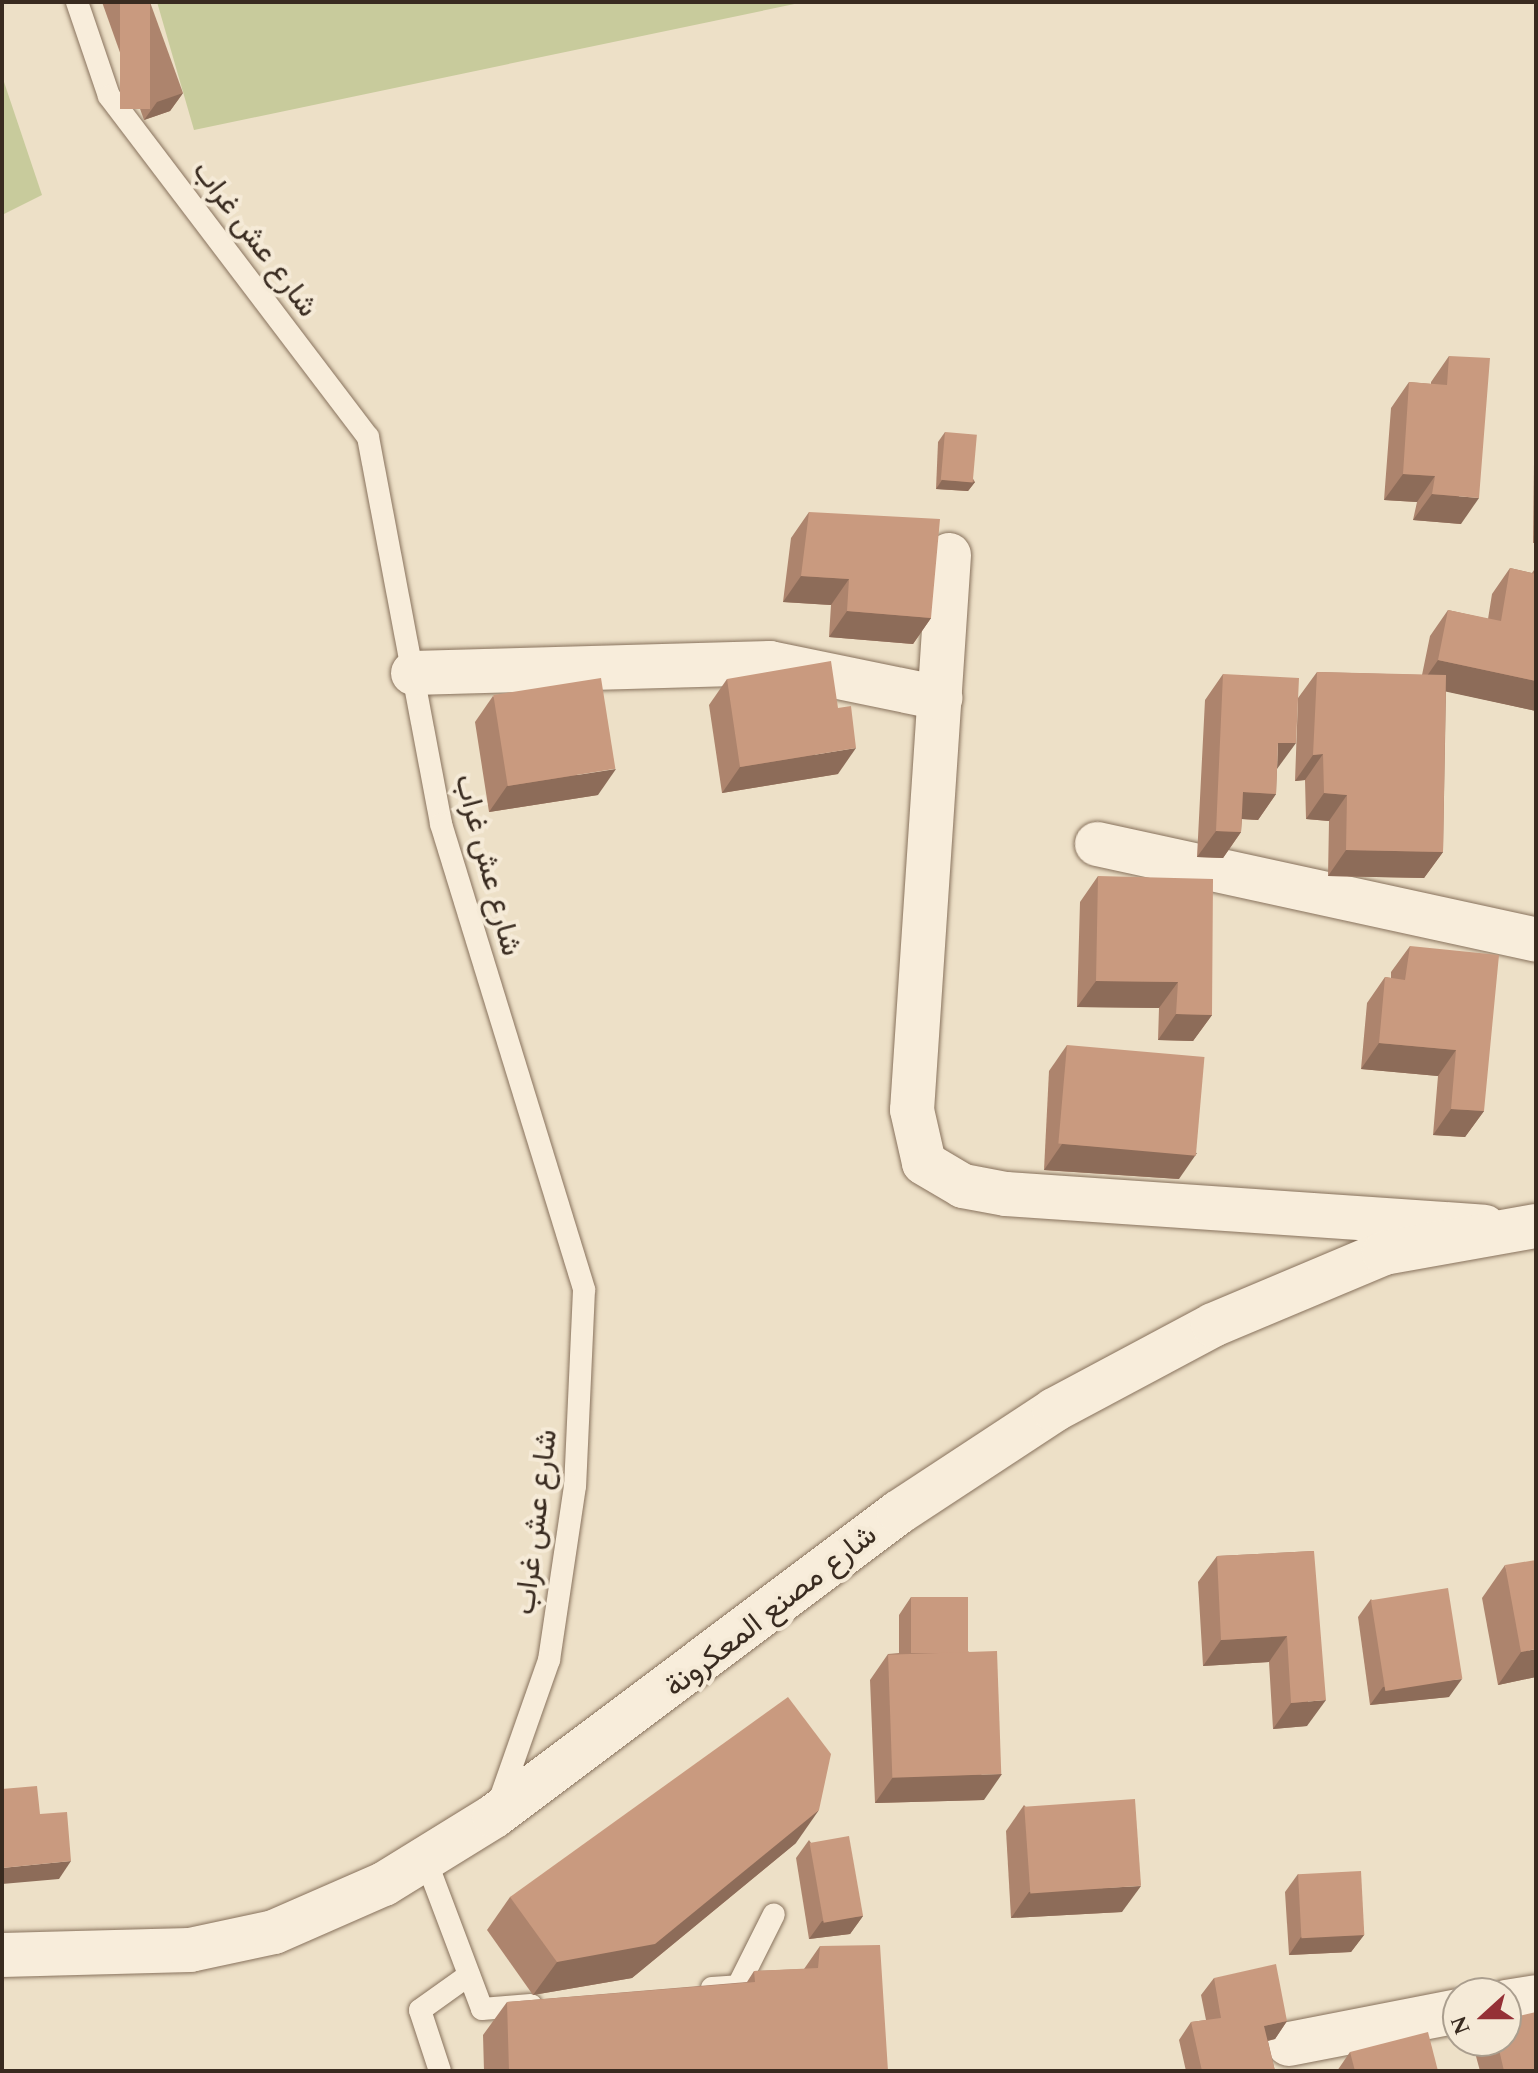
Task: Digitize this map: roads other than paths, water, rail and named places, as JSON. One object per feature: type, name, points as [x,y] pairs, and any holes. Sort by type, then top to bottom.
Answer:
[{"type":"street","points":[[949,555],[912,1110],[924,1163],[963,1186],[1006,1194],[1515,1227]]},
{"type":"street","points":[[413,673],[770,663],[940,698]]},
{"type":"street","points":[[1097,844],[1536,940]]},
{"type":"street","name":"شارع مصنع المعكرونة","points":[[2,1955],[115,1958],[274,1932],[425,1858],[494,1816],[899,1512],[1054,1410],[1213,1325],[1384,1253],[1515,1227]]},
{"type":"street","points":[[1289,2044],[1442,2014]]},
{"type":"lane","name":"شارع عش غراب","points":[[77,2],[109,96],[368,437],[441,824],[584,1290],[575,1486],[549,1660],[494,1816]]},
{"type":"lane","points":[[425,1858],[482,2009],[557,2002]]},
{"type":"lane","points":[[693,1990],[738,1986],[774,1914]]},
{"type":"lane","points":[[440,2071],[420,2010],[469,1975]]}]
